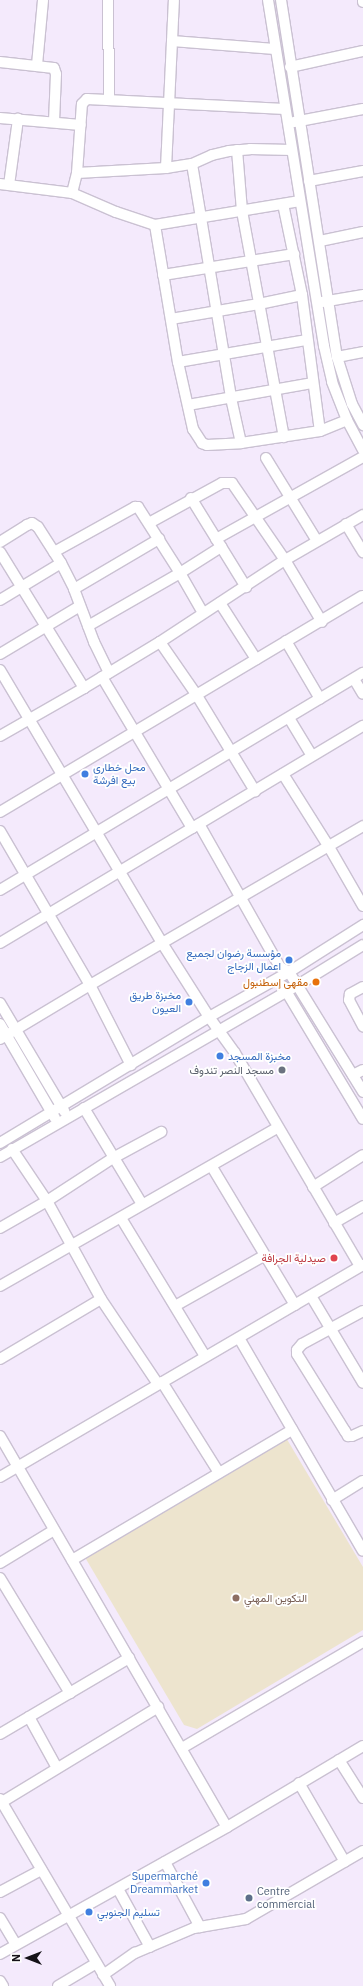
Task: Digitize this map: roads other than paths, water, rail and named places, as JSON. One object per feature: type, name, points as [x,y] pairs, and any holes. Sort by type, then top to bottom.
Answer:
[{"type":"street","points":[[37,65],[43,0]]},
{"type":"street","points":[[108,0],[109,100]]},
{"type":"street","points":[[166,168],[174,0]]},
{"type":"street","points":[[268,0],[317,304],[332,382],[347,420],[363,450]]},
{"type":"street","points":[[281,0],[290,67],[320,241],[337,357],[352,404],[363,425]]},
{"type":"street","points":[[172,42],[276,49]]},
{"type":"street","points":[[290,67],[363,51]]},
{"type":"street","points":[[0,62],[51,67],[55,71],[54,122]]},
{"type":"street","points":[[72,193],[77,173],[82,104],[84,100],[285,109]]},
{"type":"street","points":[[288,123],[300,122],[363,109]]},
{"type":"street","points":[[0,118],[18,118],[81,125]]},
{"type":"street","points":[[18,118],[4,184],[72,193],[116,212],[155,225],[300,201]]},
{"type":"street","points":[[77,173],[166,168],[192,164],[212,155],[237,150],[292,150]]},
{"type":"street","points":[[237,150],[242,211],[250,260],[268,346],[284,437]]},
{"type":"street","points":[[192,164],[231,398],[241,443]]},
{"type":"street","points":[[310,180],[363,171]]},
{"type":"street","points":[[283,204],[302,295],[320,431]]},
{"type":"street","points":[[155,225],[178,362],[193,429],[202,443],[207,446],[216,446],[284,437],[320,431],[347,420]]},
{"type":"street","points":[[320,241],[363,232]]},
{"type":"street","points":[[163,275],[294,254]]},
{"type":"street","points":[[171,319],[302,295]]},
{"type":"street","points":[[317,304],[363,295]]},
{"type":"street","points":[[178,362],[307,340]]},
{"type":"street","points":[[337,357],[363,352]]},
{"type":"street","points":[[188,405],[313,383]]},
{"type":"street","points":[[88,626],[180,573],[255,516],[363,457]]},
{"type":"street","points":[[266,458],[317,541]]},
{"type":"street","points":[[149,523],[192,498],[222,483],[232,483],[285,560],[322,622]]},
{"type":"street","points":[[192,498],[246,587]]},
{"type":"street","points":[[54,552],[135,507],[138,507],[180,573],[203,613]]},
{"type":"street","points":[[0,736],[160,642],[285,560],[363,515]]},
{"type":"street","points":[[0,542],[32,523],[38,527],[61,563],[74,590],[105,675],[136,733],[169,790],[196,826],[280,967],[290,972],[363,1091],[350,1098]]},
{"type":"street","points":[[346,524],[363,552]]},
{"type":"street","points":[[74,590],[159,539]]},
{"type":"street","points":[[0,552],[84,688]]},
{"type":"street","points":[[0,600],[61,563]]},
{"type":"street","points":[[0,812],[136,733],[196,694],[286,641],[322,622],[363,596]]},
{"type":"street","points":[[220,603],[256,659]]},
{"type":"street","points":[[0,654],[80,606]]},
{"type":"street","points":[[286,641],[320,699]]},
{"type":"street","points":[[160,642],[196,694],[255,791]]},
{"type":"street","points":[[0,890],[363,673]]},
{"type":"street","points":[[0,1477],[205,1356],[311,1296],[361,1265],[334,1223],[235,1053],[209,1017],[162,944],[29,718],[1,675]]},
{"type":"street","points":[[354,679],[363,694]]},
{"type":"street","points":[[289,718],[312,756]]},
{"type":"street","points":[[0,943],[120,873],[363,726]]},
{"type":"street","points":[[283,774],[329,847],[363,906]]},
{"type":"street","points":[[3,1037],[363,826]]},
{"type":"street","points":[[0,831],[90,985],[131,1065]]},
{"type":"street","points":[[0,1143],[209,1017],[290,972],[363,925]]},
{"type":"street","points":[[0,1157],[298,985],[363,945]]},
{"type":"street","points":[[280,967],[279,978],[286,992],[363,1119]]},
{"type":"street","points":[[363,987],[350,994],[349,1000],[363,1026]]},
{"type":"street","points":[[0,1003],[68,1118]]},
{"type":"street","points":[[0,1024],[3,1037],[58,1124]]},
{"type":"street","points":[[353,1075],[363,1070]]},
{"type":"street","points":[[84,1108],[142,1204]]},
{"type":"street","points":[[0,1286],[121,1218],[142,1204],[212,1167],[278,1128]]},
{"type":"street","points":[[0,1228],[47,1201],[113,1158],[161,1132]]},
{"type":"street","points":[[12,1149],[47,1201],[101,1298],[160,1383],[219,1473]]},
{"type":"street","points":[[313,1187],[363,1156]]},
{"type":"street","points":[[212,1167],[295,1305]]},
{"type":"street","points":[[334,1223],[363,1206]]},
{"type":"street","points":[[121,1218],[205,1356]]},
{"type":"street","points":[[175,1306],[265,1255]]},
{"type":"street","points":[[311,1296],[363,1383]]},
{"type":"street","points":[[0,1359],[101,1298]]},
{"type":"street","points":[[363,1311],[302,1344],[297,1350],[348,1436],[352,1436],[363,1431]]},
{"type":"street","points":[[239,1338],[363,1551]]},
{"type":"street","points":[[72,1560],[292,1430]]},
{"type":"street","points":[[0,1436],[228,1827]]},
{"type":"street","points":[[332,1500],[363,1481]]},
{"type":"street","points":[[0,1563],[54,1530]]},
{"type":"street","points":[[0,1578],[70,1693]]},
{"type":"street","points":[[182,1748],[363,1642]]},
{"type":"street","points":[[0,1734],[129,1658]]},
{"type":"street","points":[[110,1986],[95,1964],[1,1801],[158,1707]]},
{"type":"street","points":[[29,1717],[57,1768]]},
{"type":"street","points":[[0,1954],[69,1917],[228,1827],[299,1783],[363,1746]]},
{"type":"street","points":[[339,1760],[363,1798]]},
{"type":"street","points":[[299,1783],[344,1862]]},
{"type":"street","points":[[103,1975],[129,1956],[200,1927],[246,1919],[363,1851]]},
{"type":"street","points":[[165,1862],[200,1927]]},
{"type":"street","points":[[0,1892],[41,1870]]},
{"type":"street","points":[[118,1889],[150,1947]]},
{"type":"street","points":[[0,1918],[16,1945]]},
{"type":"street","points":[[58,1986],[95,1964]]},
{"type":"street","points":[[0,1981],[3,1986]]},
{"type":"place","name":"محل خطاري بيع افرشة","points":[[85,774]]},
{"type":"place","name":"مؤسسة رضوان لجميع اعمال الزجاج","points":[[289,960]]},
{"type":"place","name":"مقهى إسطنبول","points":[[316,982]]},
{"type":"place","name":"مخبزة طريق العيون","points":[[189,1002]]},
{"type":"place","name":"مخبزة المسجد","points":[[220,1056]]},
{"type":"place","name":"مسجد النصر تندوف","points":[[282,1070]]},
{"type":"place","name":"صيدلية الجرافة","points":[[334,1258]]},
{"type":"place","name":"التكوين المهني","points":[[236,1598]]},
{"type":"place","name":"Supermarché Dreammarket","points":[[206,1883]]},
{"type":"place","name":"Centre commercial","points":[[249,1898]]},
{"type":"place","name":"تسليم الجنوبي","points":[[89,1912]]}]
